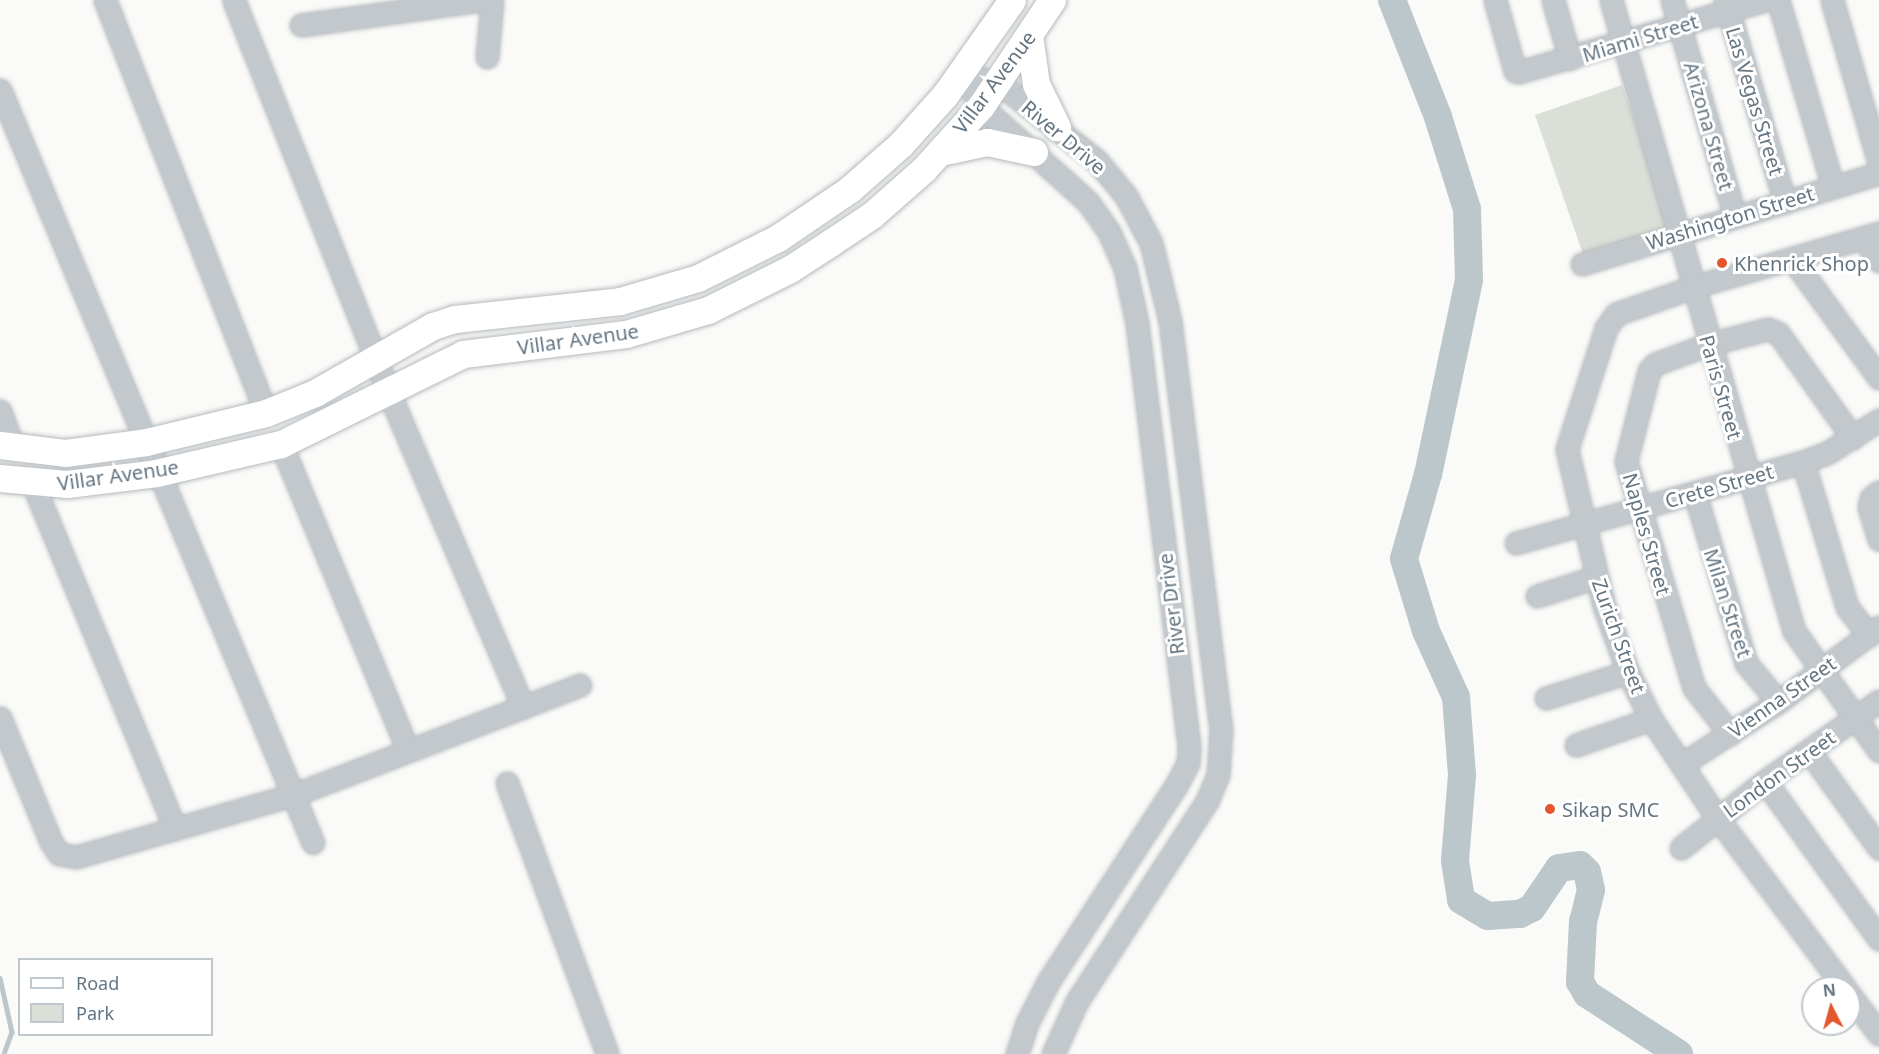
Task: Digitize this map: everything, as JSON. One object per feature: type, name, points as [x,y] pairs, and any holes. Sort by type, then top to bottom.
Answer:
[{"type":"main road","name":"Villar Avenue","points":[[6,446],[65,453],[146,442],[266,413],[315,393],[433,326],[455,319],[620,301],[679,285],[740,258],[778,238],[850,189],[901,144],[962,74],[1012,0]]},
{"type":"main road","name":"Villar Avenue","points":[[0,478],[33,484],[67,484],[156,473],[281,444],[323,425],[388,388],[463,354],[626,334],[708,310],[780,274],[872,215],[939,152],[981,106],[999,83],[1052,0]]},
{"type":"main road","points":[[1029,35],[1036,84],[1057,127]]},
{"type":"main road","points":[[939,152],[987,142],[1034,152]]},
{"type":"street","points":[[105,0],[266,413]]},
{"type":"street","points":[[234,0],[388,388],[523,707]]},
{"type":"street","points":[[301,25],[481,0]]},
{"type":"street","points":[[487,57],[492,0]]},
{"type":"street","name":"Miami Street","points":[[1495,0],[1515,71],[1570,59],[1680,26],[1726,6],[1765,0]]},
{"type":"street","points":[[1553,0],[1570,59]]},
{"type":"street","name":"Paris Street","points":[[1611,0],[1747,479],[1794,631],[1879,751]]},
{"type":"street","name":"Arizona Street","points":[[1672,0],[1735,217]]},
{"type":"street","points":[[1778,0],[1833,187]]},
{"type":"street","points":[[1832,0],[1879,163]]},
{"type":"street","name":"Las Vegas Street","points":[[1726,6],[1785,202]]},
{"type":"street","name":"River Drive","points":[[962,74],[999,83],[1057,127],[1113,177],[1140,218],[1159,262],[1170,321],[1221,745],[1218,775],[1207,801],[1077,1001],[1053,1054]]},
{"type":"street","name":"River Drive","points":[[962,74],[981,106],[1073,186],[1099,216],[1119,251],[1131,285],[1189,749],[1188,763],[1175,787],[1048,982],[1027,1023],[1017,1054]]},
{"type":"street","points":[[0,90],[146,442],[156,473],[296,795],[313,843]]},
{"type":"street","name":"Washington Street","points":[[1582,264],[1879,173]]},
{"type":"street","points":[[1871,236],[1879,261]]},
{"type":"street","name":"Zurich Street","points":[[1836,976],[1718,819],[1651,719],[1628,672],[1596,578],[1582,525],[1567,449],[1606,328],[1616,314],[1693,287],[1871,236]]},
{"type":"street","points":[[1792,260],[1879,378]]},
{"type":"street","name":"Naples Street","points":[[1730,734],[1694,688],[1640,508],[1627,451],[1649,371],[1655,364],[1709,344],[1768,329],[1778,333],[1853,438]]},
{"type":"street","points":[[0,411],[6,446]]},
{"type":"street","name":"Crete Street","points":[[1516,543],[1803,462],[1853,438],[1879,420]]},
{"type":"street","points":[[281,444],[408,750]]},
{"type":"street","points":[[1803,462],[1847,608],[1874,631]]},
{"type":"street","points":[[33,484],[175,829]]},
{"type":"street","points":[[1879,492],[1871,498],[1869,507],[1879,539]]},
{"type":"street","name":"Milan Street","points":[[1695,494],[1746,663],[1778,702]]},
{"type":"street","points":[[1537,596],[1596,578]]},
{"type":"street","name":"Vienna Street","points":[[1682,764],[1778,702],[1874,631]]},
{"type":"street","points":[[1546,698],[1628,672]]},
{"type":"street","points":[[0,718],[59,854],[76,857],[296,795],[580,685]]},
{"type":"street","name":"London Street","points":[[1681,848],[1765,781],[1879,701]]},
{"type":"street","points":[[1576,746],[1651,719]]},
{"type":"street","points":[[1809,752],[1879,848]]},
{"type":"street","points":[[1765,781],[1879,939]]},
{"type":"street","points":[[507,783],[608,1054]]},
{"type":"street","points":[[1861,1010],[1879,1034]]},
{"type":"green space","points":[[1622,85],[1671,227],[1584,257],[1535,115]]},
{"type":"waterway","points":[[1392,0],[1438,117],[1467,209],[1469,280],[1428,474],[1404,559],[1426,631],[1456,697],[1462,775],[1455,861],[1461,900],[1488,916],[1520,914],[1532,908],[1559,868],[1580,865],[1587,872],[1591,890],[1583,921],[1580,982],[1587,994],[1679,1054]]},
{"type":"waterway","points":[[0,978],[12,1032],[4,1054]]},
{"type":"place","name":"Khenrick Shop","points":[[1722,263]]},
{"type":"place","name":"Sikap SMC","points":[[1550,809]]}]
